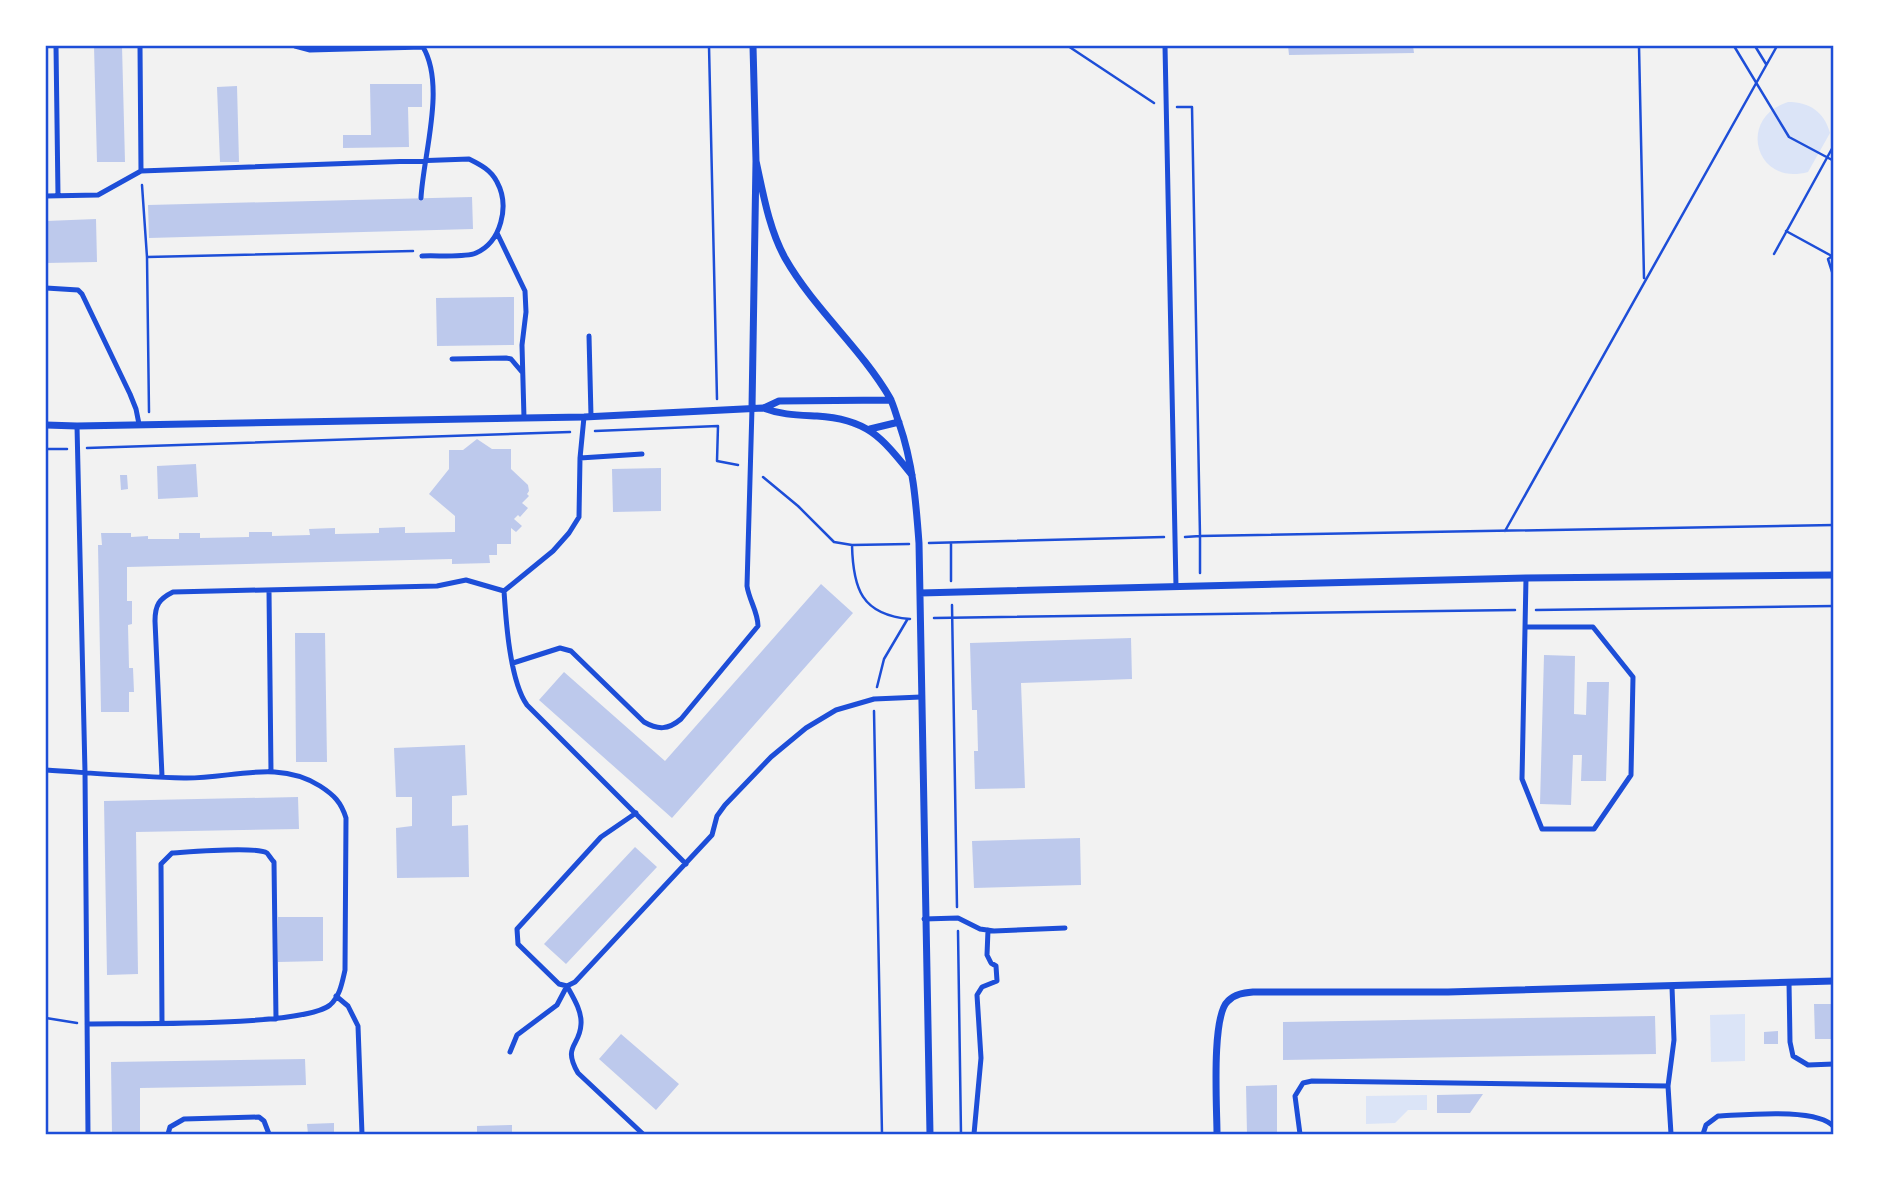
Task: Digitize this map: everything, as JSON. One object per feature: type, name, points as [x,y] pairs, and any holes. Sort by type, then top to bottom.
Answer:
[{"type":"street","points":[[752,408],[756,161],[753,46]]},
{"type":"street","points":[[756,161],[770,218],[784,257],[891,400],[914,479],[919,543],[930,1135]]},
{"type":"street","points":[[763,408],[779,401],[891,400]]},
{"type":"street","points":[[46,425],[524,418],[763,408],[779,414],[833,417],[870,429],[914,479]]},
{"type":"street","points":[[870,429],[899,422]]},
{"type":"street","points":[[919,593],[1526,578],[1833,575]]},
{"type":"street","points":[[1217,1135],[1219,1020],[1225,1002],[1237,995],[1253,992],[1448,992],[1833,981]]},
{"type":"lane","points":[[56,46],[58,196]]},
{"type":"lane","points":[[141,46],[141,171]]},
{"type":"lane","points":[[295,46],[310,50],[423,46],[430,68],[431,137],[425,160],[421,198]]},
{"type":"lane","points":[[1165,46],[1176,587]]},
{"type":"lane","points":[[46,196],[98,195],[141,171],[469,159],[485,167],[498,183],[502,196],[501,225],[492,242],[474,254],[422,253]]},
{"type":"lane","points":[[497,233],[525,291],[526,312],[522,345],[524,418]]},
{"type":"lane","points":[[46,288],[78,290],[82,294],[130,394],[139,424]]},
{"type":"lane","points":[[504,591],[553,551],[569,534],[579,517],[580,458],[588,416],[589,337]]},
{"type":"lane","points":[[452,359],[506,358],[511,359],[522,372]]},
{"type":"lane","points":[[513,663],[560,648],[571,651],[644,722],[665,729],[681,719],[758,626],[758,616],[749,598],[747,586],[752,408]]},
{"type":"lane","points":[[77,426],[85,772],[88,1135]]},
{"type":"lane","points":[[580,458],[642,454]]},
{"type":"lane","points":[[1525,627],[1593,627],[1633,677],[1631,775],[1594,829],[1542,829],[1521,779],[1526,578]]},
{"type":"lane","points":[[162,776],[155,621],[158,603],[173,592],[437,586],[466,580],[504,591]]},
{"type":"lane","points":[[269,591],[271,772]]},
{"type":"lane","points":[[504,591],[518,688],[527,705],[686,864]]},
{"type":"lane","points":[[510,1052],[517,1035],[557,1005],[567,986],[575,982],[712,835],[717,816],[725,805],[771,757],[806,728],[836,710],[874,699],[921,697]]},
{"type":"lane","points":[[46,770],[186,778],[252,771],[297,775],[318,786],[341,804],[346,818],[345,971],[340,990],[330,1004],[315,1012],[276,1019],[88,1024]]},
{"type":"lane","points":[[636,814],[601,837],[517,929],[518,944],[556,981],[567,986],[578,1007],[581,1025],[571,1047],[571,1061],[578,1073],[643,1135]]},
{"type":"lane","points":[[162,1023],[160,870],[164,859],[172,853],[211,851],[258,850],[267,853],[274,862],[276,1019]]},
{"type":"lane","points":[[924,919],[958,918],[971,926],[988,930],[1065,928]]},
{"type":"lane","points":[[974,1135],[981,1058],[977,995],[982,987],[997,981],[998,973],[987,955],[988,930]]},
{"type":"lane","points":[[1789,982],[1790,1042],[1793,1056],[1808,1065],[1833,1065]]},
{"type":"lane","points":[[1671,1135],[1668,1086],[1674,1040],[1672,987]]},
{"type":"lane","points":[[336,996],[348,1006],[358,1026],[362,1135]]},
{"type":"lane","points":[[1300,1135],[1295,1096],[1303,1083],[1311,1081],[1668,1086]]},
{"type":"lane","points":[[1703,1135],[1706,1125],[1718,1116],[1810,1115],[1830,1122],[1833,1127]]},
{"type":"lane","points":[[168,1135],[170,1127],[184,1119],[259,1117],[264,1121],[269,1135]]},
{"type":"path","points":[[709,46],[718,426]]},
{"type":"path","points":[[1639,46],[1644,282]]},
{"type":"path","points":[[1734,46],[1789,136],[1833,161]]},
{"type":"path","points":[[1755,46],[1766,64]]},
{"type":"path","points":[[1505,531],[1777,46]]},
{"type":"path","points":[[1774,254],[1833,145]]},
{"type":"path","points":[[141,171],[147,257],[149,447]]},
{"type":"path","points":[[1786,231],[1832,255],[1828,259],[1833,278]]},
{"type":"path","points":[[147,257],[422,253]]},
{"type":"path","points":[[46,449],[77,449]]},
{"type":"path","points":[[1200,586],[1200,536],[1833,525]]},
{"type":"path","points":[[951,542],[961,1135]]},
{"type":"path","points":[[852,545],[854,579],[865,600],[875,610],[888,616],[908,619],[1833,606]]},
{"type":"path","points":[[882,1135],[874,699],[884,659],[908,619]]},
{"type":"path","points":[[46,1018],[88,1024]]},
{"type":"shaded area","points":[[1788,102],[1803,104],[1815,110],[1824,119],[1830,133],[1808,172],[1790,174],[1776,170],[1765,161],[1759,149],[1758,135],[1762,122],[1772,110]]},
{"type":"shaded area","points":[[1745,1014],[1745,1061],[1711,1062],[1710,1015]]},
{"type":"shaded area","points":[[1427,1095],[1427,1110],[1408,1110],[1395,1123],[1366,1124],[1366,1096]]},
{"type":"building","points":[[94,46],[122,46],[125,162],[97,162]]},
{"type":"building","points":[[1288,46],[1413,46],[1414,53],[1289,55]]},
{"type":"building","points":[[370,84],[422,84],[422,107],[408,107],[409,147],[343,148],[343,135],[371,135]]},
{"type":"building","points":[[237,86],[239,162],[220,162],[217,87]]},
{"type":"building","points":[[472,197],[473,229],[149,238],[148,205]]},
{"type":"building","points":[[96,219],[97,262],[46,263],[46,221]]},
{"type":"building","points":[[514,297],[514,345],[437,346],[436,298]]},
{"type":"building","points":[[477,439],[492,449],[511,449],[511,469],[528,485],[529,491],[529,496],[522,503],[528,508],[520,517],[518,515],[514,519],[522,526],[516,532],[511,528],[511,544],[497,544],[497,555],[489,555],[490,563],[452,564],[452,559],[127,567],[127,601],[132,601],[132,624],[128,625],[129,668],[133,668],[134,692],[129,692],[129,712],[101,712],[98,545],[102,545],[101,533],[131,533],[131,537],[148,536],[148,539],[179,539],[179,533],[200,533],[200,538],[249,537],[249,532],[272,532],[272,536],[310,535],[309,529],[335,528],[335,534],[379,533],[379,528],[405,527],[405,533],[455,532],[455,516],[429,494],[449,469],[449,450],[463,450]]},
{"type":"building","points":[[196,464],[198,497],[158,499],[157,466]]},
{"type":"building","points":[[661,468],[661,511],[613,512],[612,469]]},
{"type":"building","points":[[120,475],[127,475],[128,489],[121,490]]},
{"type":"building","points":[[821,584],[853,613],[672,818],[539,700],[564,672],[665,761]]},
{"type":"building","points":[[295,633],[325,633],[327,762],[296,762]]},
{"type":"building","points":[[1131,638],[1132,679],[1021,683],[1025,788],[975,789],[977,710],[972,710],[970,643]]},
{"type":"building","points":[[1544,655],[1575,656],[1574,714],[1586,715],[1587,682],[1609,682],[1606,781],[1581,781],[1582,755],[1573,755],[1571,805],[1540,804]]},
{"type":"building","points":[[465,745],[467,795],[452,796],[452,826],[468,825],[469,877],[397,878],[396,828],[412,826],[412,797],[396,797],[394,748]]},
{"type":"building","points":[[298,797],[299,829],[136,832],[138,974],[107,975],[104,801]]},
{"type":"building","points":[[1080,838],[1081,885],[974,888],[972,841]]},
{"type":"building","points":[[635,847],[657,867],[566,964],[544,944]]},
{"type":"building","points":[[278,917],[323,917],[323,961],[278,962]]},
{"type":"building","points":[[1814,1004],[1834,1004],[1834,1039],[1815,1039]]},
{"type":"building","points":[[1655,1016],[1656,1054],[1283,1060],[1283,1022]]},
{"type":"building","points":[[1778,1031],[1778,1044],[1764,1044],[1764,1032]]},
{"type":"building","points":[[621,1034],[679,1084],[656,1110],[599,1059]]},
{"type":"building","points":[[305,1059],[306,1085],[140,1088],[140,1134],[112,1134],[111,1062]]},
{"type":"building","points":[[1277,1085],[1277,1134],[1247,1134],[1246,1086]]},
{"type":"building","points":[[1483,1094],[1470,1113],[1437,1113],[1437,1095]]},
{"type":"building","points":[[334,1123],[334,1134],[308,1134],[307,1124]]},
{"type":"building","points":[[512,1125],[512,1134],[477,1134],[477,1126]]}]
